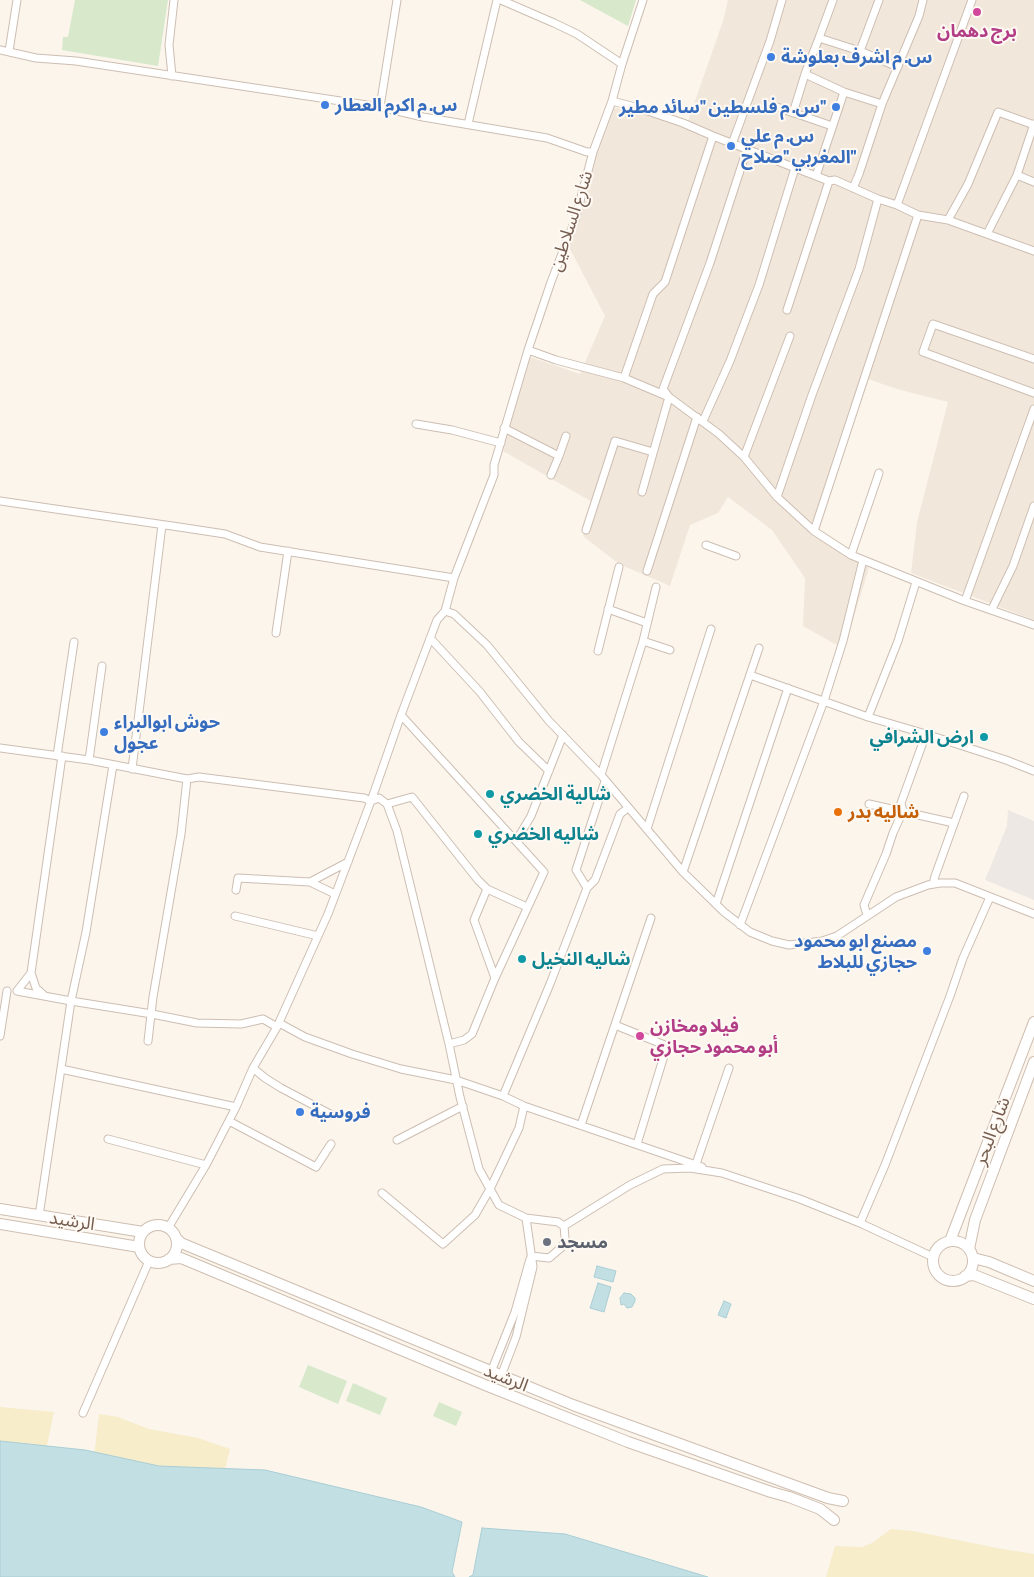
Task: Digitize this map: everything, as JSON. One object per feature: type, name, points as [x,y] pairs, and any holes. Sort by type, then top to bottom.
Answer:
[{"type":"main road","name":"شارع البحر","points":[[950,1240],[1034,1022]]},
{"type":"main road","name":"شارع البحر","points":[[971,1254],[974,1220],[1034,1062]]},
{"type":"main road","name":"الرشيد","points":[[0,1209],[144,1232]]},
{"type":"main road","name":"الرشيد","points":[[0,1224],[139,1247]]},
{"type":"main road","points":[[158,1225],[168,1228],[176,1238],[177,1247],[173,1256],[160,1263],[149,1261],[141,1253],[139,1247],[141,1236],[148,1228],[158,1225]]},
{"type":"main road","name":"الرشيد","points":[[176,1238],[181,1243],[573,1405],[828,1498],[843,1501]]},
{"type":"main road","points":[[965,1276],[972,1265],[971,1254],[964,1244],[950,1240],[939,1246],[933,1257],[934,1269],[941,1277],[951,1281],[965,1276],[974,1276],[1034,1298]]},
{"type":"main road","points":[[971,1254],[1034,1281]]},
{"type":"main road","name":"الرشيد","points":[[169,1259],[181,1258],[485,1385],[628,1442],[820,1509],[834,1520]]},
{"type":"street","points":[[9,52],[17,0]]},
{"type":"street","points":[[172,76],[169,45],[174,0]]},
{"type":"street","points":[[380,107],[397,0]]},
{"type":"street","points":[[468,124],[496,0]]},
{"type":"street","points":[[501,0],[577,34],[622,64]]},
{"type":"street","name":"شارع السلاطين","points":[[168,1228],[206,1165],[236,1107],[253,1068],[278,1025],[318,936],[348,862],[436,620],[445,611],[454,578],[494,475],[494,464],[528,350],[575,220],[593,152],[612,101],[643,0]]},
{"type":"street","points":[[732,144],[770,41],[782,0]]},
{"type":"street","points":[[793,113],[805,74],[833,0]]},
{"type":"street","points":[[860,51],[879,0]]},
{"type":"street","points":[[853,188],[882,104],[919,16],[923,0]]},
{"type":"street","points":[[897,204],[972,0]]},
{"type":"street","points":[[819,38],[860,51],[898,67]]},
{"type":"street","points":[[0,50],[36,58],[76,61],[380,107],[547,138],[587,152],[593,152]]},
{"type":"street","points":[[805,74],[844,92],[882,104]]},
{"type":"street","points":[[816,176],[844,92]]},
{"type":"street","points":[[612,101],[662,115],[747,150],[829,181],[835,180],[878,199],[897,204],[918,215],[948,220],[1034,251]]},
{"type":"street","points":[[774,106],[832,126]]},
{"type":"street","points":[[948,220],[968,184],[998,112],[1034,125],[1017,175],[987,234]]},
{"type":"street","points":[[624,378],[653,294],[665,282],[713,136]]},
{"type":"street","points":[[669,397],[663,389],[710,263],[747,150]]},
{"type":"street","points":[[647,571],[685,450],[730,361],[759,285],[795,168]]},
{"type":"street","points":[[1017,175],[1034,182]]},
{"type":"street","points":[[787,310],[829,181]]},
{"type":"street","points":[[777,497],[859,269],[878,199]]},
{"type":"street","points":[[814,531],[918,215]]},
{"type":"street","points":[[1034,360],[933,324],[923,352],[1034,393]]},
{"type":"street","points":[[744,457],[790,336]]},
{"type":"street","points":[[528,350],[556,360],[624,378],[669,397],[719,434],[744,457],[777,497],[814,531],[851,555],[965,601],[1034,625]]},
{"type":"street","points":[[642,492],[669,397]]},
{"type":"street","points":[[965,601],[1034,409]]},
{"type":"street","points":[[416,424],[452,430],[501,443]]},
{"type":"street","points":[[504,428],[559,456]]},
{"type":"street","points":[[551,476],[566,436]]},
{"type":"street","points":[[586,530],[615,441],[653,452]]},
{"type":"street","points":[[851,555],[879,473]]},
{"type":"street","points":[[0,501],[225,534],[260,547],[454,578]]},
{"type":"street","points":[[992,609],[1013,566],[1034,506]]},
{"type":"street","points":[[132,769],[162,525]]},
{"type":"street","points":[[706,545],[736,556]]},
{"type":"street","points":[[276,632],[288,552]]},
{"type":"street","points":[[740,925],[824,701],[845,632],[863,560]]},
{"type":"street","points":[[598,651],[619,567]]},
{"type":"street","points":[[868,717],[898,641],[916,582]]},
{"type":"street","points":[[587,888],[576,870],[648,622],[656,587]]},
{"type":"street","points":[[608,609],[648,622]]},
{"type":"street","points":[[445,611],[454,614],[487,645],[683,872],[724,912],[750,932],[760,937],[789,945],[822,941],[837,936],[896,897],[928,884],[955,883],[1034,914]]},
{"type":"street","points":[[647,829],[710,629]]},
{"type":"street","points":[[430,638],[480,692],[519,742],[549,771]]},
{"type":"street","points":[[642,641],[670,650]]},
{"type":"street","points":[[45,996],[36,988],[31,973],[74,642]]},
{"type":"street","points":[[683,872],[759,648]]},
{"type":"street","points":[[89,760],[102,666]]},
{"type":"street","points":[[750,675],[868,717],[1006,760],[1034,771]]},
{"type":"street","points":[[716,904],[788,688]]},
{"type":"street","points":[[401,715],[544,872],[495,978],[472,1034],[464,1040],[449,1044]]},
{"type":"street","points":[[867,915],[864,905],[903,811],[901,803],[926,734]]},
{"type":"street","points":[[516,841],[531,816],[563,735]]},
{"type":"street","points":[[0,748],[89,760],[187,779],[199,777],[364,798],[371,801],[379,798],[387,804],[397,831],[479,1169],[499,1205],[526,1218],[558,1222],[564,1226]]},
{"type":"street","points":[[39,1216],[71,1001],[86,932],[113,765]]},
{"type":"street","points":[[148,1040],[153,997],[181,834],[187,779]]},
{"type":"street","points":[[934,884],[935,876],[964,796]]},
{"type":"street","points":[[387,804],[412,798],[487,889],[527,908]]},
{"type":"street","points":[[869,804],[954,823]]},
{"type":"street","points":[[504,1096],[587,888],[595,880],[620,814],[628,808]]},
{"type":"street","points":[[310,882],[348,862]]},
{"type":"street","points":[[236,890],[238,878],[310,882],[335,894]]},
{"type":"street","points":[[487,889],[474,920],[495,978]]},
{"type":"street","points":[[860,1223],[885,1165],[963,958],[990,897]]},
{"type":"street","points":[[235,916],[318,936]]},
{"type":"street","points":[[581,1125],[651,918]]},
{"type":"street","points":[[17,991],[31,973]]},
{"type":"street","points":[[0,1036],[3,991],[17,991],[196,1023],[241,1024],[263,1019],[352,1054],[401,1069],[456,1080],[504,1096],[524,1106],[800,1199],[860,1223],[933,1257]]},
{"type":"street","points":[[615,1025],[667,1046],[636,1144]]},
{"type":"street","points":[[253,1068],[281,1088],[332,1115]]},
{"type":"street","points":[[696,1164],[729,1068]]},
{"type":"street","points":[[61,1069],[236,1107]]},
{"type":"street","points":[[397,1140],[463,1106]]},
{"type":"street","points":[[382,1193],[443,1244],[475,1215],[490,1190],[519,1128],[524,1106]]},
{"type":"street","points":[[229,1120],[316,1167],[331,1144]]},
{"type":"street","points":[[108,1139],[206,1165]]},
{"type":"street","points":[[564,1226],[623,1189],[663,1169],[690,1168],[722,1173]]},
{"type":"street","points":[[496,1374],[516,1337],[533,1267],[526,1218]]},
{"type":"street","points":[[531,1256],[549,1258],[562,1248],[565,1238],[564,1226]]},
{"type":"street","points":[[496,1374],[531,1256]]},
{"type":"street","points":[[83,1413],[149,1261]]},
{"type":"shaded area","points":[[728,0],[1034,0],[1034,620],[911,573],[917,522],[948,402],[897,389],[868,379],[826,506],[813,536],[869,568],[844,649],[803,626],[805,578],[772,530],[728,497],[718,513],[690,525],[670,586],[619,564],[583,536],[594,503],[503,451],[527,356],[580,374],[605,316],[569,247],[584,198],[606,106],[688,121],[723,21]]},
{"type":"shaded area","points":[[1008,810],[1034,821],[1034,900],[985,880],[1007,826]]},
{"type":"green space","points":[[75,0],[168,0],[158,66],[62,50],[63,37],[68,37]]},
{"type":"green space","points":[[580,0],[636,0],[628,26]]},
{"type":"green space","points":[[308,1365],[347,1381],[338,1404],[299,1387]]},
{"type":"green space","points":[[353,1383],[387,1398],[380,1415],[346,1401]]},
{"type":"green space","points":[[439,1402],[462,1412],[456,1426],[433,1416]]},
{"type":"sand","points":[[0,1407],[54,1412],[44,1459],[0,1452]]},
{"type":"sand","points":[[99,1414],[118,1417],[149,1429],[198,1438],[230,1449],[221,1486],[94,1457]]},
{"type":"sand","points":[[891,1529],[913,1531],[1034,1554],[1034,1577],[826,1577],[835,1546],[862,1547],[872,1543]]},
{"type":"water","points":[[597,1266],[616,1271],[613,1282],[594,1277]]},
{"type":"water","points":[[598,1283],[611,1287],[604,1312],[590,1308]]},
{"type":"water","points":[[624,1293],[631,1294],[635,1298],[632,1307],[627,1308],[624,1304],[621,1305],[620,1298]]},
{"type":"water","points":[[724,1301],[731,1304],[726,1318],[718,1315]]},
{"type":"water","points":[[0,1441],[85,1450],[159,1466],[265,1470],[421,1507],[462,1522],[452,1572],[455,1577],[0,1577]]},
{"type":"water","points":[[482,1528],[565,1534],[708,1577],[469,1577],[473,1575]]},
{"type":"place","name":"برج دهمان","points":[[977,12]]},
{"type":"place","name":"س. م اشرف بعلوشة","points":[[771,57]]},
{"type":"place","name":"س. م اكرم العطار","points":[[325,105]]},
{"type":"place","name":"س. م فلسطين \"سائد مطير\"","points":[[836,107]]},
{"type":"place","name":"س. م علي المغربي \"صلاح\"","points":[[731,146]]},
{"type":"place","name":"حوش ابوالبراء عجول","points":[[104,732]]},
{"type":"place","name":"ارض الشرافي","points":[[984,737]]},
{"type":"place","name":"شالية الخضري","points":[[490,794]]},
{"type":"place","name":"شاليه بدر","points":[[838,812]]},
{"type":"place","name":"شاليه الخضري","points":[[478,834]]},
{"type":"place","name":"مصنع ابو محمود حجازي للبلاط","points":[[927,951]]},
{"type":"place","name":"شاليه النخيل","points":[[522,959]]},
{"type":"place","name":"فيلا ومخازن أبو محمود حجازي","points":[[640,1036]]},
{"type":"place","name":"فروسية","points":[[300,1112]]},
{"type":"place","name":"مسجد","points":[[547,1242]]}]
